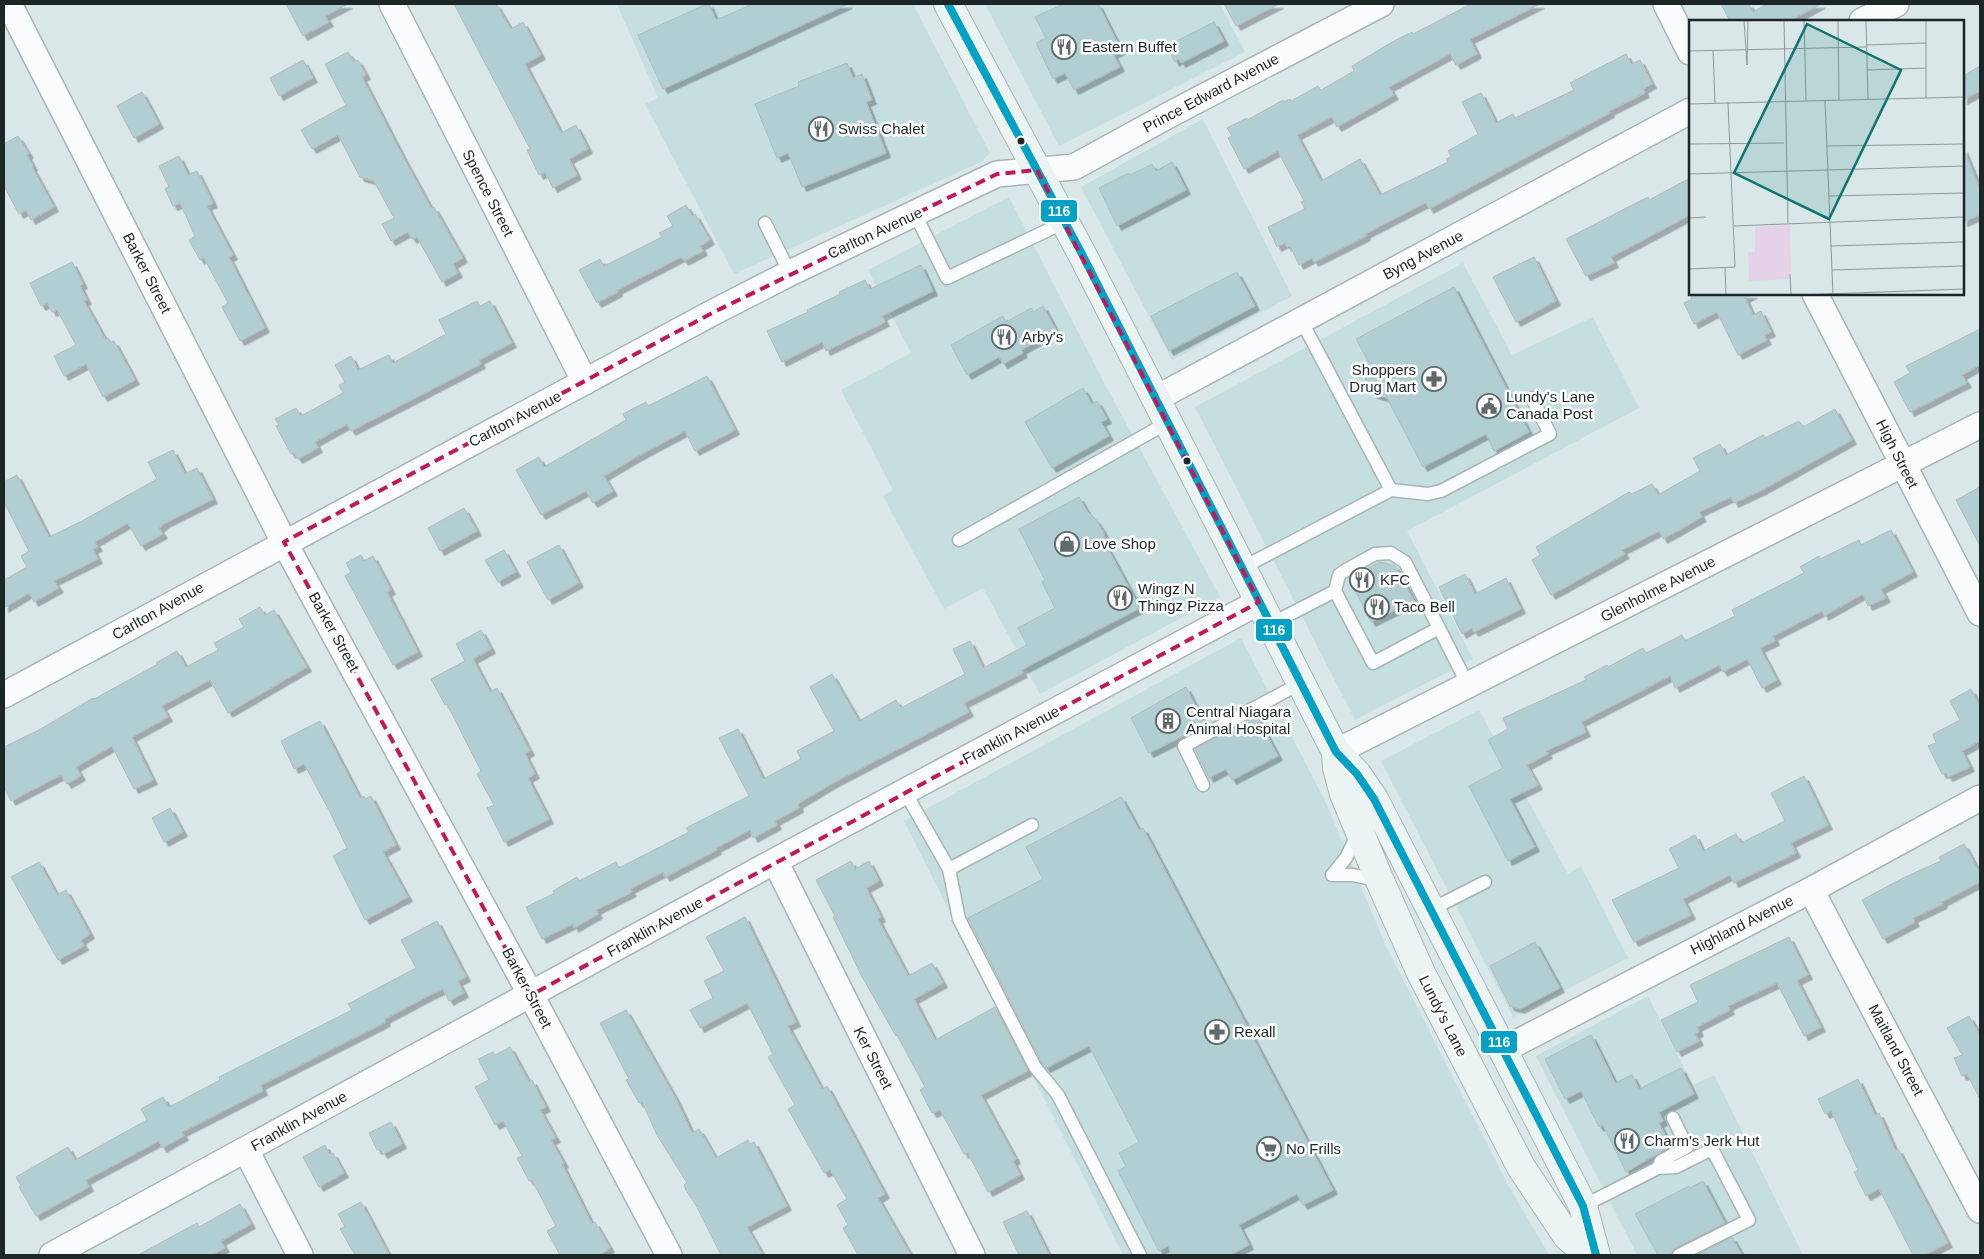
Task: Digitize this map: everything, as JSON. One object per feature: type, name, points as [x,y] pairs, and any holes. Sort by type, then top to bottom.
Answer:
[{"type":"main road","name":"Lundy's Lane","points":[[948,4],[1065,222],[1336,752],[1357,774],[1374,799],[1583,1206],[1596,1254]]},
{"type":"main road","name":"Lundy's Lane","points":[[1336,752],[1340,781],[1380,881],[1421,973],[1521,1167],[1567,1236],[1576,1244],[1596,1254]]},
{"type":"street","name":"Barker Street","points":[[9,4],[284,542],[531,995],[669,1255]]},
{"type":"street","name":"Spence Street","points":[[392,4],[585,382]]},
{"type":"street","name":"Prince Edward Avenue","points":[[1037,170],[1074,167],[1381,4]]},
{"type":"street","points":[[1666,4],[1689,50]]},
{"type":"street","points":[[1864,20],[1896,4]]},
{"type":"street","name":"Byng Avenue","points":[[1155,399],[1689,112]]},
{"type":"street","name":"Carlton Avenue","points":[[4,695],[284,542],[790,273],[997,174],[1037,170]]},
{"type":"street","name":"High Street","points":[[1816,295],[1980,613]]},
{"type":"street","name":"Glenholme Avenue","points":[[1336,752],[1980,425]]},
{"type":"street","name":"Franklin Avenue","points":[[52,1255],[905,792],[1265,613]]},
{"type":"street","name":"Highland Avenue","points":[[1503,1050],[1811,890],[1980,798]]},
{"type":"street","name":"Ker Street","points":[[775,861],[972,1255]]},
{"type":"street","name":"Maitland Street","points":[[1811,890],[1980,1210]]},
{"type":"street","points":[[246,1150],[300,1255]]},
{"type":"lane","points":[[915,214],[947,278],[1065,222]]},
{"type":"lane","points":[[765,223],[790,273]]},
{"type":"lane","points":[[1302,320],[1391,490]]},
{"type":"lane","points":[[1242,568],[1391,490],[1428,494],[1441,491],[1550,434],[1532,398]]},
{"type":"lane","points":[[959,540],[1167,423]]},
{"type":"lane","points":[[1440,628],[1373,663],[1335,591],[1338,576],[1375,554],[1391,553],[1405,562],[1440,628],[1468,685]]},
{"type":"lane","points":[[1265,613],[1335,591]]},
{"type":"lane","points":[[1203,785],[1184,746],[1301,683]]},
{"type":"lane","points":[[905,792],[949,869],[959,919],[1035,1067],[1058,1095],[1140,1255]]},
{"type":"lane","points":[[949,869],[1032,825]]},
{"type":"lane","points":[[1359,830],[1349,853],[1332,875],[1353,875],[1380,881]]},
{"type":"lane","points":[[1430,910],[1485,882]]},
{"type":"lane","points":[[1658,1168],[1662,1161],[1687,1148],[1673,1118]]},
{"type":"lane","points":[[1583,1206],[1658,1168],[1676,1167],[1712,1149],[1748,1220],[1679,1255]]},
{"type":"highlighted area","points":[[1037,170],[1259,602],[531,995],[284,542],[712,313],[997,174]]},
{"type":"shaded area","points":[[617,4],[913,4],[990,153],[981,162],[734,274],[645,104],[658,98]]},
{"type":"shaded area","points":[[985,4],[1220,4],[1245,52],[1059,146]]},
{"type":"shaded area","points":[[1203,119],[1292,296],[1172,360],[1081,187]]},
{"type":"shaded area","points":[[1009,197],[1100,375],[1220,597],[1040,694],[983,588],[944,609],[883,496],[893,490],[841,390],[911,353],[868,270]]},
{"type":"shaded area","points":[[1463,263],[1512,355],[1593,317],[1639,408],[1407,531],[1473,659],[1355,720],[1195,407]]},
{"type":"shaded area","points":[[1241,638],[1326,803],[1386,946],[1508,1185],[1549,1255],[1123,1255],[904,821]]},
{"type":"shaded area","points":[[1479,710],[1568,874],[1581,866],[1628,958],[1513,1017],[1381,761]]},
{"type":"shaded area","points":[[1648,996],[1693,1085],[1714,1075],[1803,1255],[1637,1255],[1536,1056]]},
{"type":"building","points":[[286,4],[348,4],[325,16],[329,22],[303,36]]},
{"type":"building","points":[[454,4],[496,4],[511,29],[523,22],[541,55],[525,64],[561,133],[576,125],[588,149],[569,159],[577,175],[553,188],[545,172],[539,175],[527,150],[530,149]]},
{"type":"building","points":[[709,4],[716,20],[753,4],[848,4],[663,89],[638,35]]},
{"type":"building","points":[[1063,4],[1098,4],[1121,50],[1113,54],[1120,67],[1074,90],[1065,73],[1053,79],[1036,43],[1046,38],[1035,17]]},
{"type":"building","points":[[1224,4],[1279,4],[1236,26]]},
{"type":"building","points":[[1471,4],[1540,4],[1470,39],[1477,54],[1456,65],[1450,54],[1389,87],[1394,95],[1337,127],[1332,117],[1297,135],[1321,181],[1360,159],[1380,195],[1448,162],[1446,159],[1451,157],[1448,151],[1478,134],[1462,102],[1481,93],[1496,123],[1513,114],[1515,118],[1574,90],[1570,83],[1626,54],[1631,64],[1640,60],[1652,84],[1643,89],[1645,93],[1609,111],[1610,113],[1429,209],[1426,203],[1423,204],[1314,262],[1312,258],[1299,265],[1290,246],[1287,247],[1285,243],[1277,247],[1268,227],[1305,209],[1301,202],[1304,201],[1278,151],[1244,169],[1228,138],[1232,136],[1227,128],[1247,118],[1247,120],[1283,100],[1284,102],[1290,99],[1291,101],[1318,86],[1321,90],[1354,71],[1352,66],[1394,41],[1412,32],[1413,34]]},
{"type":"building","points":[[1721,4],[1749,4],[1753,12],[1767,4],[1821,4],[1791,20],[1729,20]]},
{"type":"building","points":[[1214,22],[1224,41],[1181,63],[1179,59],[1175,62],[1167,46]]},
{"type":"building","points":[[348,52],[354,62],[358,60],[366,75],[362,77],[401,153],[431,208],[434,207],[463,258],[453,264],[458,273],[442,282],[417,237],[412,239],[408,232],[391,241],[382,224],[394,218],[374,181],[360,177],[338,135],[312,149],[301,130],[346,105],[325,64]]},
{"type":"building","points":[[303,60],[313,78],[279,96],[270,78]]},
{"type":"building","name":"Swiss Chalet","points":[[847,63],[853,78],[862,74],[872,100],[866,102],[886,153],[802,187],[788,153],[777,158],[755,104],[799,86],[798,82]]},
{"type":"building","points":[[1980,66],[1980,91],[1964,99],[1964,75]]},
{"type":"building","points":[[142,92],[159,124],[134,138],[117,106]]},
{"type":"building","points":[[18,136],[29,154],[27,155],[32,167],[54,207],[31,220],[26,210],[19,214],[4,186],[4,144]]},
{"type":"building","points":[[1964,150],[1980,189],[1980,215],[1964,222]]},
{"type":"building","points":[[179,156],[188,175],[197,171],[213,203],[207,206],[233,255],[229,257],[265,328],[240,341],[222,307],[228,303],[204,258],[200,260],[189,240],[195,236],[180,203],[173,206],[165,189],[169,187],[159,166]]},
{"type":"building","points":[[1172,162],[1186,190],[1117,226],[1099,188],[1152,164],[1156,171]]},
{"type":"building","points":[[1689,179],[1689,216],[1611,257],[1614,263],[1586,276],[1566,239],[1648,197],[1649,200]]},
{"type":"building","points":[[686,205],[692,216],[695,214],[710,240],[700,246],[703,251],[684,261],[681,257],[617,290],[618,292],[597,303],[579,270],[600,259],[604,266],[662,237],[659,233],[673,226],[667,216]]},
{"type":"building","points":[[1534,257],[1556,301],[1516,322],[1493,277]]},
{"type":"building","points":[[72,262],[83,284],[80,286],[87,300],[84,301],[105,339],[108,338],[111,342],[114,341],[135,380],[103,397],[86,364],[64,376],[54,356],[76,345],[57,310],[52,312],[47,303],[41,306],[30,283]]},
{"type":"building","points":[[921,265],[933,291],[882,316],[885,322],[826,351],[822,342],[782,362],[767,331],[808,312],[807,310],[840,294],[839,292],[865,280],[870,289]]},
{"type":"building","points":[[1237,272],[1255,306],[1169,351],[1151,316]]},
{"type":"building","name":"Shoppers Drug Mart","points":[[1454,287],[1529,432],[1494,451],[1486,434],[1423,467],[1387,398],[1373,394],[1366,385],[1365,373],[1369,363],[1356,339]]},
{"type":"building","points":[[1690,295],[1751,295],[1745,298],[1753,315],[1761,311],[1771,332],[1764,335],[1767,340],[1738,355],[1717,312],[1694,324],[1684,303],[1692,299]]},
{"type":"building","points":[[477,301],[480,306],[490,301],[512,343],[479,360],[481,364],[351,431],[347,424],[315,442],[318,448],[298,459],[294,453],[291,454],[276,426],[279,425],[275,419],[296,408],[301,416],[343,393],[339,385],[345,382],[335,365],[351,356],[358,370],[389,355],[393,363],[446,334],[439,320]]},
{"type":"building","name":"Arby's","points":[[1043,306],[1056,330],[1021,350],[1023,353],[1003,364],[999,357],[967,375],[951,345],[1003,316],[1006,322],[1031,308],[1033,312]]},
{"type":"building","points":[[1980,329],[1980,365],[1962,375],[1967,383],[1910,412],[1894,382],[1910,373],[1906,366]]},
{"type":"building","points":[[707,376],[735,430],[695,451],[685,431],[604,476],[613,491],[593,503],[586,491],[541,515],[516,470],[539,457],[544,467],[626,420],[623,414],[646,402],[648,406]]},
{"type":"building","points":[[1083,388],[1092,404],[1097,401],[1107,419],[1101,422],[1109,436],[1052,468],[1025,422]]},
{"type":"building","points":[[1835,409],[1852,440],[1762,490],[1734,503],[1731,497],[1699,512],[1702,517],[1663,539],[1659,531],[1622,550],[1625,554],[1551,595],[1532,560],[1540,555],[1536,547],[1629,492],[1631,494],[1652,484],[1658,495],[1700,471],[1693,458],[1720,444],[1726,455],[1763,435],[1765,438],[1799,421],[1803,427]]},
{"type":"building","points":[[173,450],[185,474],[197,468],[213,499],[163,524],[159,528],[163,534],[141,546],[128,523],[95,542],[98,547],[93,549],[98,559],[54,581],[59,588],[34,602],[29,593],[4,608],[4,580],[27,567],[21,556],[29,551],[4,502],[4,482],[17,475],[49,537],[82,521],[157,479],[148,462]]},
{"type":"building","points":[[1980,487],[1980,546],[1956,500]]},
{"type":"building","points":[[1079,497],[1087,511],[1103,531],[1108,549],[1140,608],[1021,670],[1023,673],[964,703],[969,712],[833,783],[798,804],[799,808],[775,821],[777,825],[753,838],[750,830],[716,848],[717,850],[665,877],[663,872],[630,889],[632,892],[596,910],[598,914],[574,928],[573,924],[542,939],[526,907],[555,893],[553,891],[577,877],[579,881],[616,862],[619,868],[689,832],[686,828],[749,796],[719,738],[738,729],[763,779],[801,759],[797,751],[834,731],[810,687],[832,674],[859,721],[896,700],[901,708],[965,674],[953,649],[970,641],[983,668],[1027,645],[1018,628],[1055,608],[1042,582],[1045,580],[1019,529]]},
{"type":"building","points":[[464,508],[477,531],[440,551],[428,528]]},
{"type":"building","points":[[1891,530],[1913,572],[1881,589],[1886,598],[1868,606],[1863,594],[1824,616],[1822,611],[1773,636],[1775,641],[1760,648],[1777,680],[1762,688],[1747,659],[1723,672],[1719,665],[1675,688],[1670,676],[1581,722],[1586,732],[1546,751],[1548,754],[1527,765],[1538,785],[1510,799],[1535,847],[1508,861],[1469,786],[1503,768],[1488,740],[1508,729],[1503,718],[1586,680],[1584,677],[1607,665],[1608,667],[1643,648],[1646,653],[1682,635],[1685,641],[1735,616],[1732,610],[1804,573],[1800,567],[1819,556],[1820,559],[1859,540],[1861,545]]},
{"type":"building","points":[[559,545],[579,583],[548,600],[527,562]]},
{"type":"building","points":[[504,550],[516,572],[498,582],[485,560]]},
{"type":"building","points":[[361,555],[364,561],[373,556],[391,590],[387,592],[418,652],[393,665],[345,576],[351,572],[346,563]]},
{"type":"building","points":[[1380,562],[1395,566],[1414,601],[1371,622],[1349,578]]},
{"type":"building","points":[[1465,574],[1475,594],[1506,578],[1521,609],[1474,632],[1472,628],[1462,634],[1439,587]]},
{"type":"building","points":[[260,607],[265,615],[274,610],[307,667],[228,713],[210,680],[162,706],[168,717],[132,737],[153,780],[134,789],[112,746],[76,767],[81,776],[67,784],[61,775],[11,801],[4,787],[4,747],[39,730],[93,698],[158,664],[156,663],[177,651],[186,667],[218,650],[214,643],[244,627],[239,619]]},
{"type":"building","points":[[481,630],[491,649],[473,659],[490,692],[497,688],[530,751],[525,754],[535,774],[528,778],[549,819],[504,842],[487,808],[494,805],[477,774],[481,771],[447,704],[445,705],[431,679],[465,661],[456,644]]},
{"type":"building","name":"Central Niagara Animal Hospital","points":[[1186,687],[1205,725],[1149,753],[1131,718]]},
{"type":"building","points":[[1971,689],[1980,707],[1980,741],[1962,751],[1970,767],[1948,777],[1946,773],[1942,774],[1928,746],[1936,743],[1933,734],[1960,720],[1950,701]]},
{"type":"building","points":[[1257,716],[1278,756],[1232,780],[1226,769],[1209,778],[1195,749]]},
{"type":"building","points":[[320,721],[360,798],[364,796],[365,799],[371,796],[396,845],[383,852],[408,897],[365,920],[333,856],[347,848],[304,764],[294,769],[281,741]]},
{"type":"building","points":[[1804,776],[1828,825],[1791,843],[1796,853],[1734,883],[1730,875],[1683,899],[1691,915],[1634,942],[1612,900],[1679,868],[1669,849],[1695,835],[1703,851],[1736,834],[1741,843],[1785,821],[1771,793]]},
{"type":"building","points":[[1121,797],[1139,830],[1143,828],[1333,1190],[1303,1205],[1297,1194],[1239,1225],[1249,1245],[1230,1255],[1172,1255],[1168,1246],[1159,1251],[1118,1171],[1126,1166],[1119,1153],[1139,1142],[1089,1046],[1046,1068],[968,918],[1043,879],[1026,847]]},
{"type":"building","points":[[170,808],[183,832],[164,842],[152,818]]},
{"type":"building","points":[[1964,844],[1980,873],[1980,882],[1942,902],[1943,904],[1913,918],[1915,922],[1883,939],[1862,900],[1905,877],[1941,861],[1939,857]]},
{"type":"building","points":[[851,861],[855,869],[869,861],[879,881],[866,888],[881,917],[878,919],[908,976],[932,963],[943,983],[914,999],[935,1040],[995,1007],[1028,1071],[981,1095],[1016,1159],[1013,1161],[1020,1175],[988,1192],[968,1153],[964,1154],[940,1110],[932,1113],[920,1090],[925,1087],[861,975],[833,917],[835,916],[816,880]]},
{"type":"building","points":[[39,862],[57,895],[66,890],[90,934],[81,940],[84,946],[58,960],[11,877]]},
{"type":"building","points":[[745,917],[796,1022],[788,1026],[822,1089],[827,1086],[885,1194],[878,1198],[911,1255],[858,1255],[843,1228],[848,1225],[837,1205],[847,1199],[830,1170],[824,1173],[788,1109],[795,1105],[768,1057],[773,1054],[747,1003],[700,1028],[690,1010],[713,998],[704,981],[724,971],[706,937]]},
{"type":"building","points":[[437,921],[466,977],[458,981],[464,993],[449,1001],[443,989],[430,995],[385,1019],[386,1022],[261,1085],[263,1091],[182,1132],[184,1136],[162,1148],[159,1141],[86,1180],[89,1187],[36,1216],[19,1187],[21,1186],[16,1177],[68,1147],[75,1160],[147,1120],[141,1109],[163,1097],[169,1107],[220,1080],[219,1077],[352,1010],[348,1004],[416,968],[401,940]]},
{"type":"building","points":[[1789,937],[1808,975],[1797,980],[1821,1027],[1804,1036],[1777,983],[1728,1006],[1730,1010],[1697,1027],[1699,1032],[1695,1034],[1699,1041],[1677,1052],[1661,1020],[1698,1002],[1690,985]]},
{"type":"building","points":[[1535,942],[1560,988],[1520,1009],[1510,1006],[1490,966]]},
{"type":"building","points":[[626,1010],[676,1099],[692,1133],[699,1129],[716,1158],[748,1140],[750,1144],[754,1142],[787,1206],[747,1227],[763,1255],[721,1255],[697,1207],[686,1190],[684,1185],[687,1183],[657,1135],[642,1102],[639,1103],[626,1080],[629,1079],[600,1023]]},
{"type":"building","points":[[1969,1016],[1980,1035],[1980,1099],[1967,1074],[1962,1076],[1954,1058],[1962,1055],[1947,1028]]},
{"type":"building","points":[[1591,1035],[1615,1083],[1632,1075],[1639,1089],[1681,1068],[1694,1094],[1659,1112],[1663,1121],[1659,1123],[1671,1146],[1626,1172],[1603,1125],[1599,1127],[1581,1091],[1565,1099],[1545,1059]]},
{"type":"building","points":[[510,1047],[529,1082],[532,1080],[546,1107],[540,1110],[556,1138],[551,1140],[564,1163],[562,1164],[592,1224],[595,1222],[610,1248],[599,1255],[560,1255],[547,1231],[556,1226],[532,1180],[529,1181],[517,1158],[522,1156],[503,1121],[495,1125],[475,1087],[489,1080],[478,1059],[493,1052],[495,1055]]},
{"type":"building","points":[[1858,1079],[1875,1115],[1879,1113],[1895,1150],[1898,1149],[1948,1243],[1925,1255],[1913,1255],[1879,1189],[1866,1196],[1854,1172],[1858,1170],[1831,1111],[1825,1114],[1818,1099]]},
{"type":"building","points":[[391,1122],[402,1144],[383,1154],[380,1149],[377,1150],[369,1133]]},
{"type":"building","points":[[325,1145],[329,1154],[333,1153],[344,1173],[319,1187],[303,1157]]},
{"type":"building","points":[[1703,1181],[1725,1223],[1675,1248],[1671,1255],[1658,1255],[1635,1214],[1689,1186],[1690,1188]]},
{"type":"building","points":[[361,1202],[389,1255],[355,1255],[340,1229],[345,1227],[338,1214]]},
{"type":"building","points":[[240,1204],[251,1224],[221,1241],[225,1248],[212,1255],[138,1255],[197,1223],[199,1227]]},
{"type":"building","points":[[1027,1211],[1049,1255],[1019,1255],[1003,1222]]},
{"type":"building","points":[[1732,1237],[1742,1255],[1697,1255]]},
{"type":"transit line","name":"116","points":[[948,4],[1082,254],[1336,752],[1357,774],[1374,799],[1583,1206],[1596,1255]]},
{"type":"place","name":"Eastern Buffet","points":[[1064,47]]},
{"type":"place","name":"Swiss Chalet","points":[[821,129]]},
{"type":"place","name":"Arby's","points":[[1004,337]]},
{"type":"place","name":"Shoppers Drug Mart","points":[[1434,379]]},
{"type":"place","name":"Lundy's Lane Canada Post","points":[[1489,406]]},
{"type":"place","name":"Love Shop","points":[[1067,544]]},
{"type":"place","name":"KFC","points":[[1362,580]]},
{"type":"place","name":"Wingz N Thingz Pizza","points":[[1120,598]]},
{"type":"place","name":"Taco Bell","points":[[1377,607]]},
{"type":"place","name":"Central Niagara Animal Hospital","points":[[1168,721]]},
{"type":"place","name":"Rexall","points":[[1217,1032]]},
{"type":"place","name":"Charm's Jerk Hut","points":[[1627,1141]]},
{"type":"place","name":"No Frills","points":[[1269,1149]]}]
